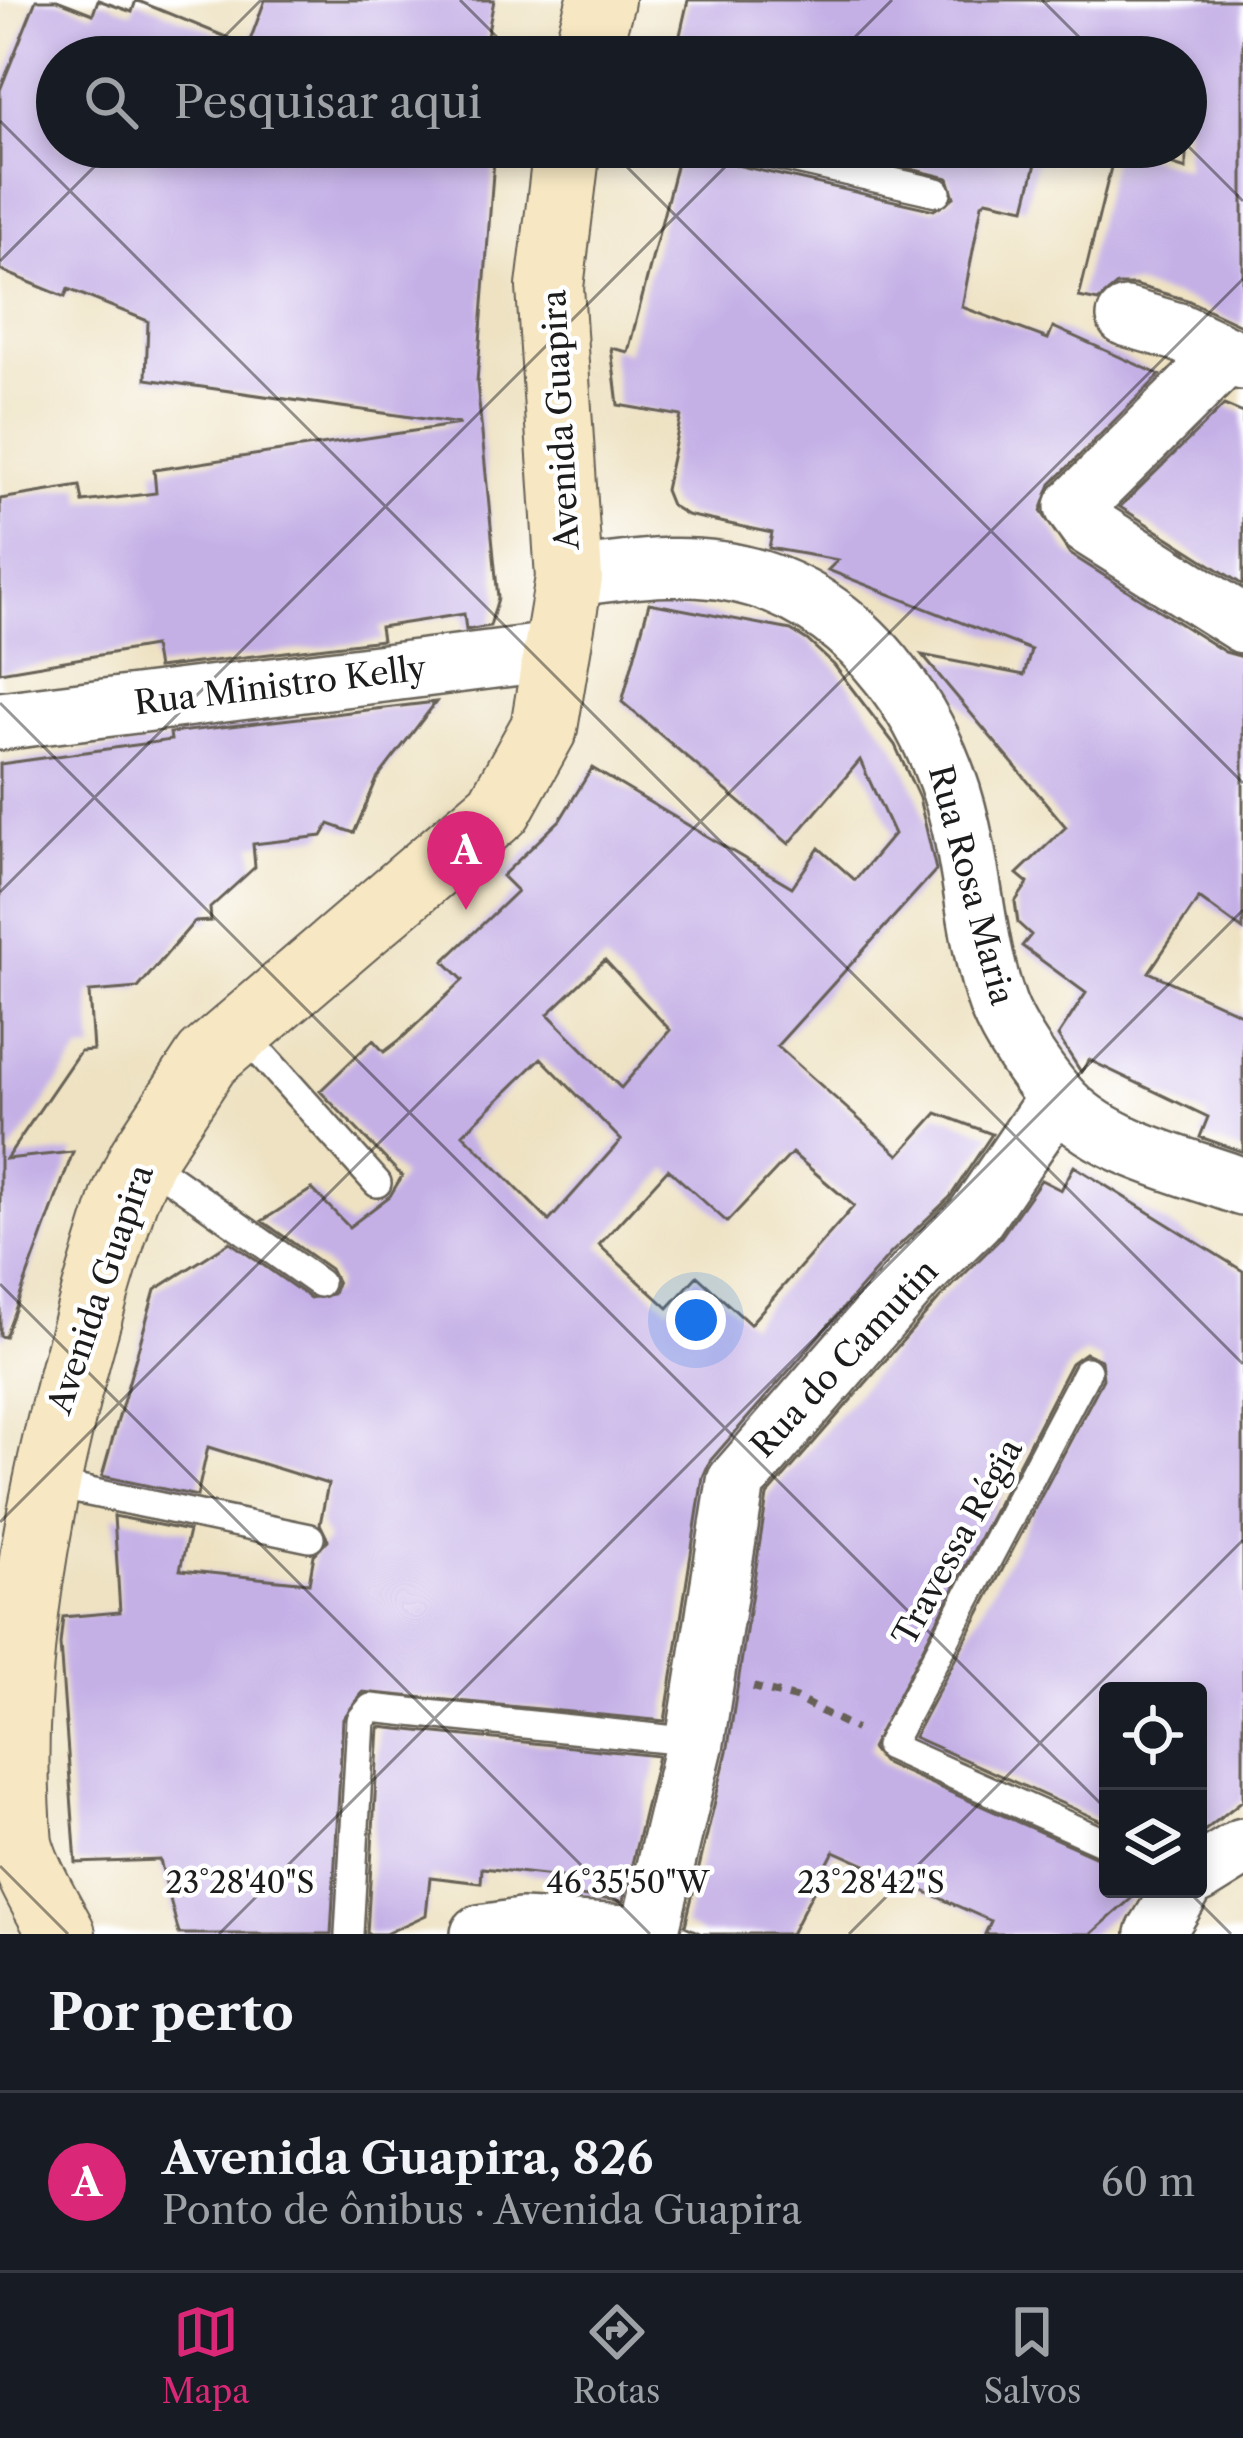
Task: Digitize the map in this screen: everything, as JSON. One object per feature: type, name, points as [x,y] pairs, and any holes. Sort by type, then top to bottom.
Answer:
[{"type":"main road","points":[[592,36],[601,0]]},
{"type":"main road","name":"Avenida Guapira","points":[[62,1934],[20,1847],[4,1775],[2,1701],[9,1628],[36,1481],[124,1198],[142,1158],[208,1059],[346,935],[428,875],[499,808],[544,728],[569,578],[550,287],[564,168]]},
{"type":"street","points":[[1126,316],[1178,332],[1235,358],[1075,507],[1088,526],[1243,623]]},
{"type":"street","name":"Rua Rosa Maria","points":[[569,578],[647,566],[758,579],[800,597],[890,670],[932,735],[960,821],[999,1007],[1058,1098],[1097,1131],[1243,1187]]},
{"type":"street","name":"Rua Ministro Kelly","points":[[0,721],[560,651]]},
{"type":"street","name":"Rua do Camutin","points":[[649,1934],[695,1742],[728,1508],[743,1468],[916,1275],[975,1218],[1058,1098]]},
{"type":"street","points":[[1207,1869],[1243,1847]]},
{"type":"street","points":[[1154,1934],[1176,1898]]},
{"type":"street","points":[[481,1934],[521,1928],[626,1934]]},
{"type":"lane","points":[[832,168],[937,192]]},
{"type":"lane","points":[[238,1028],[377,1183]]},
{"type":"lane","points":[[142,1158],[319,1283]]},
{"type":"lane","name":"Travessa Régia","points":[[889,1746],[1087,1371]]},
{"type":"lane","points":[[36,1481],[310,1538]]},
{"type":"lane","points":[[349,1934],[361,1720],[371,1708],[695,1742]]},
{"type":"lane","points":[[889,1746],[1099,1840]]},
{"type":"path","points":[[706,1675],[795,1698],[889,1746]]},
{"type":"building","points":[[36,0],[57,0],[93,14],[98,0],[132,12],[136,0],[224,36],[36,36],[36,168],[493,168],[477,382],[498,598],[490,626],[466,630],[464,614],[380,627],[382,640],[157,668],[153,646],[0,672],[0,499],[80,486],[83,502],[156,493],[154,470],[460,424],[146,379],[148,321],[68,289],[65,297],[0,270],[0,90]]},
{"type":"building","points":[[265,0],[494,0],[487,36],[252,36]]},
{"type":"building","points":[[688,0],[1243,0],[1243,326],[1187,300],[1135,285],[1117,285],[1098,301],[1079,297],[1111,168],[1207,168],[1207,36],[680,36]]},
{"type":"building","points":[[676,168],[749,168],[934,210],[954,197],[948,178],[907,168],[1035,168],[1025,208],[986,200],[982,204],[962,307],[1048,339],[1053,327],[1160,375],[1051,484],[1041,511],[1070,554],[1225,652],[1243,657],[1243,930],[1199,898],[1149,972],[1243,1015],[1243,1152],[1200,1137],[1208,1117],[1089,1060],[1081,1072],[1058,1036],[1086,993],[1022,946],[1031,935],[1018,923],[1015,902],[1028,883],[1017,874],[1066,827],[922,655],[1024,675],[1031,650],[828,570],[838,560],[769,548],[772,533],[687,515],[671,505],[665,490],[681,416],[618,405],[611,348],[628,352]]},
{"type":"building","points":[[1224,405],[1243,413],[1243,585],[1120,507]]},
{"type":"building","points":[[649,603],[791,630],[834,665],[895,745],[919,798],[936,870],[777,1046],[899,1155],[937,1113],[992,1134],[950,1197],[891,1253],[710,1461],[703,1477],[665,1721],[363,1692],[343,1719],[331,1934],[179,1934],[160,1860],[76,1863],[60,1644],[63,1617],[120,1612],[114,1516],[189,1531],[180,1570],[309,1583],[314,1555],[328,1540],[320,1524],[328,1484],[208,1447],[197,1496],[102,1476],[155,1290],[230,1242],[310,1298],[333,1294],[337,1283],[330,1269],[262,1221],[312,1189],[349,1227],[390,1196],[402,1176],[320,1091],[373,1040],[384,1052],[401,1039],[463,980],[444,961],[517,891],[502,876],[560,820],[592,768],[792,887],[819,848],[855,880],[894,834],[860,760],[789,844],[622,702]],"holes":[[[605,960],[670,1030],[621,1088],[548,1014]],[[541,1058],[621,1140],[549,1221],[463,1134]],[[792,1153],[854,1206],[750,1324],[697,1276],[668,1308],[599,1245],[668,1169],[727,1222]]]},
{"type":"building","points":[[436,702],[377,779],[354,833],[329,824],[322,836],[253,844],[255,867],[210,908],[211,921],[194,922],[138,988],[89,992],[93,1050],[80,1051],[6,1159],[73,1152],[5,1337],[0,1336],[0,764],[171,740],[170,733]]},
{"type":"building","points":[[1074,1166],[1243,1271],[1243,1800],[1207,1829],[1207,1682],[1099,1682],[1099,1820],[914,1737],[1103,1379],[1101,1360],[1085,1353],[1071,1363],[871,1748],[882,1762],[1099,1858],[1099,1898],[1132,1898],[1091,1934],[985,1934],[991,1921],[834,1851],[791,1934],[702,1934],[685,1926],[728,1747],[767,1496],[940,1298],[998,1241],[1041,1180],[1061,1190]]},
{"type":"building","points":[[379,1727],[658,1756],[623,1901],[560,1894],[562,1877],[482,1868],[481,1883],[430,1877],[426,1915],[385,1934],[367,1934]]},
{"type":"place","name":"Avenida Guapira, 826","points":[[466,910]]}]
